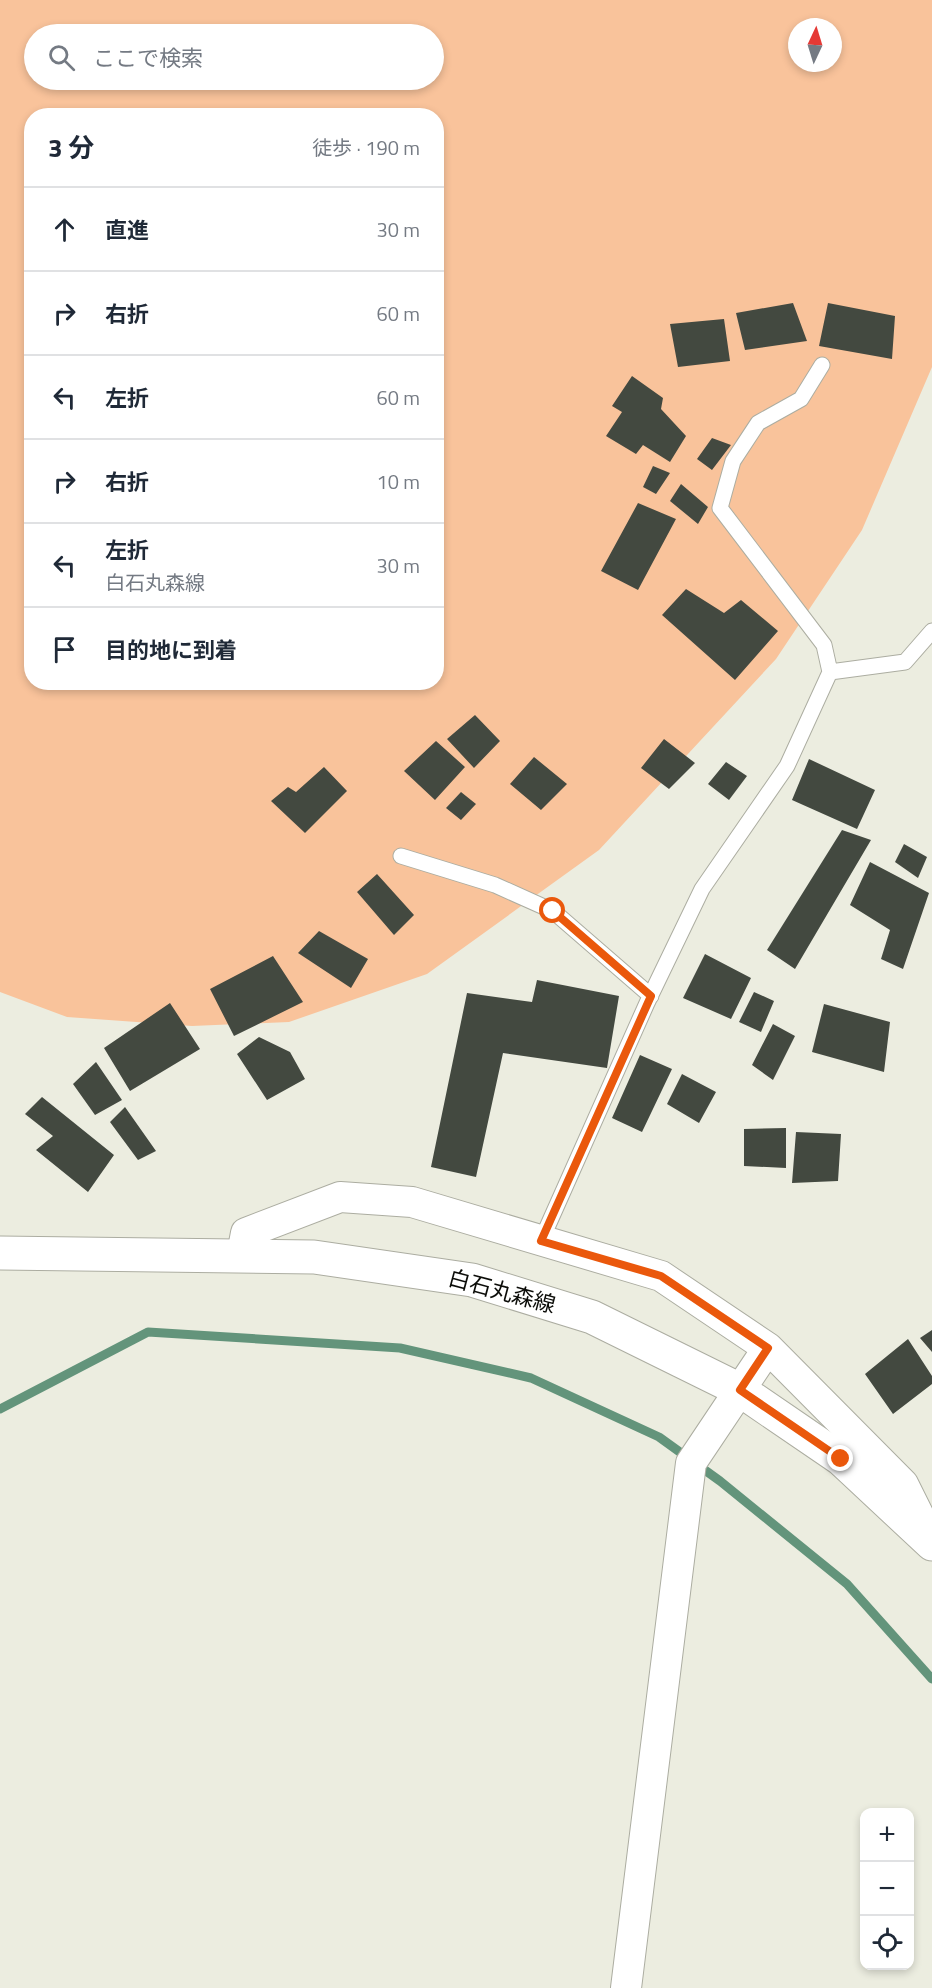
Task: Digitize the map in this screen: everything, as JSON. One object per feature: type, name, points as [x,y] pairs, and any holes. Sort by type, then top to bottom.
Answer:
[{"type":"main road","name":"白石丸森線","points":[[0,1253],[242,1254],[314,1257],[472,1280],[592,1317],[740,1390],[841,1459],[924,1536]]},
{"type":"street","points":[[242,1254],[246,1233],[340,1197],[412,1202],[661,1276],[768,1348],[903,1484],[922,1522],[924,1536]]},
{"type":"street","points":[[626,1988],[697,1454],[768,1348]]},
{"type":"lane","points":[[541,1241],[651,996],[702,890],[788,766],[830,672],[824,645],[720,508],[733,461],[758,423],[801,399],[822,365]]},
{"type":"lane","points":[[830,672],[905,662],[932,631]]},
{"type":"lane","points":[[401,856],[495,885],[553,911],[651,996]]},
{"type":"shaded area","points":[[0,0],[932,0],[932,367],[862,530],[776,659],[599,850],[427,974],[289,1022],[192,1026],[67,1017],[0,992]]},
{"type":"building","points":[[793,303],[807,341],[745,350],[736,313]]},
{"type":"building","points":[[828,303],[895,316],[892,359],[819,346]]},
{"type":"building","points":[[724,319],[730,361],[678,367],[670,324]]},
{"type":"building","points":[[632,376],[663,398],[661,409],[686,436],[670,462],[643,445],[636,454],[606,436],[622,412],[612,406]]},
{"type":"building","points":[[712,438],[731,445],[712,470],[697,459]]},
{"type":"building","points":[[653,466],[670,473],[656,494],[643,487]]},
{"type":"building","points":[[681,484],[708,507],[698,524],[670,501]]},
{"type":"building","points":[[638,503],[676,519],[638,590],[601,571]]},
{"type":"building","points":[[686,589],[724,613],[741,600],[778,631],[735,680],[662,615]]},
{"type":"building","points":[[475,715],[500,741],[474,768],[447,739]]},
{"type":"building","points":[[664,739],[695,763],[669,789],[641,768]]},
{"type":"building","points":[[436,741],[465,767],[435,800],[404,771]]},
{"type":"building","points":[[534,757],[567,784],[541,810],[510,784]]},
{"type":"building","points":[[809,759],[875,790],[857,829],[792,800]]},
{"type":"building","points":[[726,762],[747,776],[729,800],[708,784]]},
{"type":"building","points":[[324,767],[347,791],[305,833],[271,801],[288,787],[296,792]]},
{"type":"building","points":[[461,792],[476,804],[461,820],[446,808]]},
{"type":"building","points":[[842,830],[871,840],[795,969],[767,950]]},
{"type":"building","points":[[904,844],[927,857],[918,878],[895,862]]},
{"type":"building","points":[[870,862],[929,893],[903,969],[881,959],[890,930],[850,905]]},
{"type":"building","points":[[377,874],[414,915],[394,935],[357,892]]},
{"type":"building","points":[[319,931],[368,959],[351,988],[298,953]]},
{"type":"building","points":[[705,954],[751,978],[731,1019],[683,998]]},
{"type":"building","points":[[273,956],[303,1002],[234,1036],[210,989]]},
{"type":"building","points":[[537,980],[619,996],[607,1068],[503,1053],[476,1177],[431,1167],[467,993],[532,1002]]},
{"type":"building","points":[[754,992],[774,1001],[761,1032],[739,1022]]},
{"type":"building","points":[[170,1003],[200,1049],[130,1091],[104,1048]]},
{"type":"building","points":[[824,1004],[890,1022],[884,1072],[812,1052]]},
{"type":"building","points":[[773,1024],[795,1036],[773,1080],[752,1065]]},
{"type":"building","points":[[259,1037],[290,1052],[305,1079],[267,1100],[237,1054]]},
{"type":"building","points":[[640,1055],[672,1069],[642,1132],[612,1118]]},
{"type":"building","points":[[96,1062],[122,1100],[95,1115],[73,1084]]},
{"type":"building","points":[[682,1074],[716,1092],[699,1123],[667,1104]]},
{"type":"building","points":[[42,1097],[114,1155],[88,1192],[36,1150],[53,1136],[25,1114]]},
{"type":"building","points":[[125,1107],[156,1151],[138,1160],[110,1122]]},
{"type":"building","points":[[786,1128],[786,1168],[744,1166],[744,1129]]},
{"type":"building","points":[[796,1132],[841,1134],[838,1181],[792,1183]]},
{"type":"building","points":[[932,1330],[932,1352],[920,1338]]},
{"type":"building","points":[[908,1339],[932,1376],[932,1384],[893,1414],[865,1374]]},
{"type":"waterway","points":[[0,1409],[148,1332],[400,1348],[531,1378],[659,1437],[720,1481],[847,1584],[932,1679]]},
{"type":"route","points":[[553,911],[651,996],[541,1241],[661,1276],[768,1348],[740,1390],[841,1459]]}]
